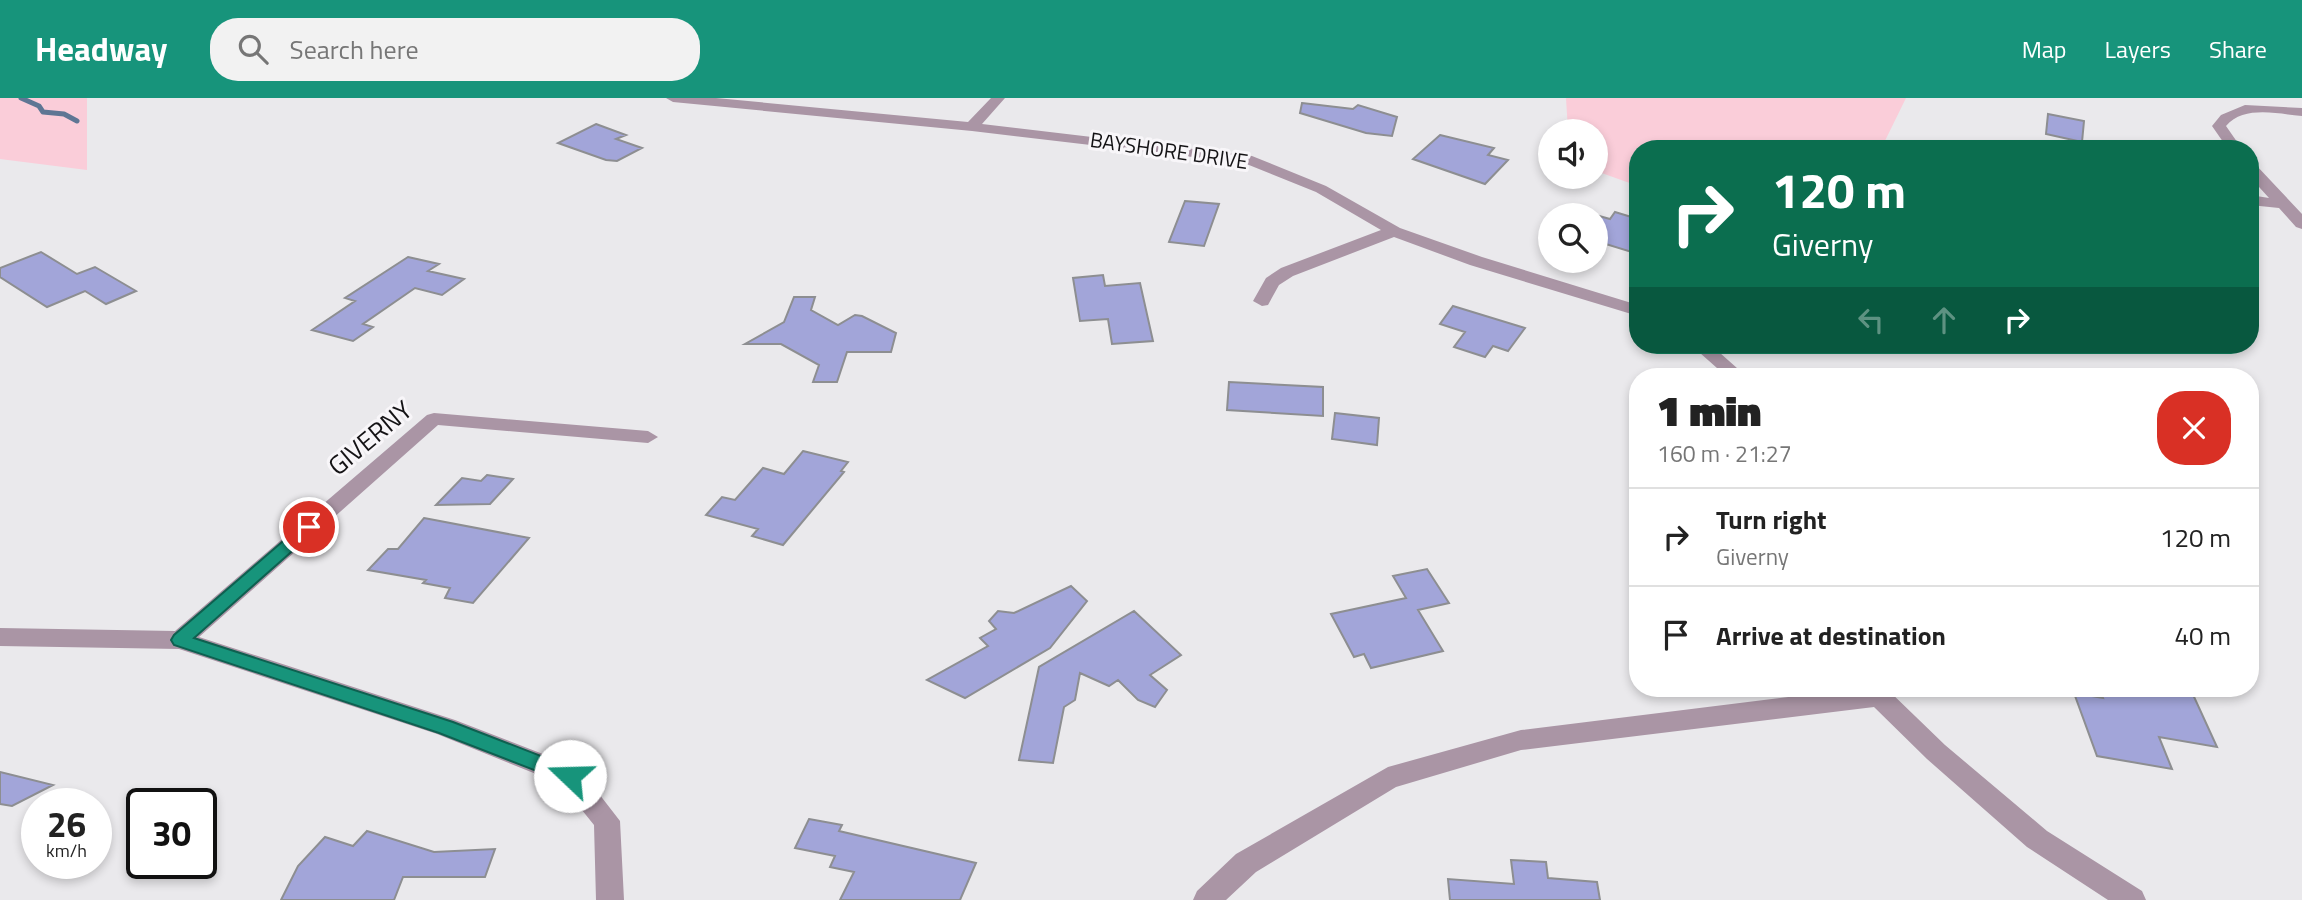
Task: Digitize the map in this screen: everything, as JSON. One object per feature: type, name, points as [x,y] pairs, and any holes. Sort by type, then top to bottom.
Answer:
[{"type":"street","name":"BAYSHORE DRIVE","points":[[681,98],[972,127],[1247,159],[1321,189],[1394,231],[1476,261],[1629,308]]},
{"type":"street","points":[[972,127],[999,98]]},
{"type":"street","points":[[2234,98],[2247,110]]},
{"type":"street","points":[[2229,140],[2219,126],[2223,118],[2233,113],[2247,110],[2302,113]]},
{"type":"street","points":[[2259,177],[2302,224]]},
{"type":"street","points":[[2259,202],[2284,204]]},
{"type":"street","points":[[1262,301],[1272,282],[1287,272],[1394,231]]},
{"type":"street","points":[[1711,354],[1727,368]]},
{"type":"street","name":"GIVERNY","points":[[180,640],[434,419],[648,437]]},
{"type":"street","points":[[0,637],[180,640],[446,727],[570,776],[607,821],[612,894],[610,900]]},
{"type":"street","points":[[1207,900],[1246,863],[1388,778],[1471,752],[1521,740],[1840,697]]},
{"type":"street","points":[[1882,697],[1936,752],[2037,839],[2132,900]]},
{"type":"shaded area","points":[[0,98],[87,98],[87,170],[0,159]]},
{"type":"shaded area","points":[[1566,98],[1906,98],[1885,140],[1629,140],[1629,183],[1608,175],[1608,119],[1567,119]]},
{"type":"building","points":[[1302,103],[1353,109],[1358,105],[1397,117],[1392,136],[1366,133],[1300,113]]},
{"type":"building","points":[[2048,114],[2084,121],[2082,140],[2046,134]]},
{"type":"building","points":[[596,124],[626,135],[616,139],[642,148],[617,161],[606,160],[558,143]]},
{"type":"building","points":[[1440,135],[1494,148],[1488,155],[1508,160],[1485,184],[1413,159]]},
{"type":"building","points":[[1185,201],[1219,204],[1204,246],[1169,242]]},
{"type":"building","points":[[1615,212],[1629,216],[1629,251],[1608,245],[1608,218]]},
{"type":"building","points":[[41,252],[77,274],[95,267],[136,291],[106,304],[85,291],[47,307],[0,277],[0,268]]},
{"type":"building","points":[[408,257],[439,264],[428,271],[464,279],[442,295],[415,288],[363,324],[373,327],[353,341],[312,330],[355,301],[345,298]]},
{"type":"building","points":[[1103,275],[1105,286],[1140,283],[1153,341],[1112,344],[1108,319],[1080,321],[1073,278]]},
{"type":"building","points":[[794,297],[815,297],[811,310],[838,325],[855,315],[896,333],[891,352],[847,352],[837,382],[813,382],[819,365],[781,344],[745,344],[784,322]]},
{"type":"building","points":[[1453,306],[1525,328],[1508,351],[1493,346],[1485,357],[1454,347],[1465,332],[1440,324]]},
{"type":"building","points":[[1229,382],[1323,387],[1323,416],[1227,410]]},
{"type":"building","points":[[1335,413],[1379,418],[1377,445],[1332,439]]},
{"type":"building","points":[[803,451],[848,462],[841,471],[844,472],[783,545],[752,536],[758,529],[706,515],[722,497],[735,500],[763,468],[784,474]]},
{"type":"building","points":[[487,475],[513,479],[490,504],[436,505],[462,478],[481,481]]},
{"type":"building","points":[[424,518],[529,538],[473,603],[445,598],[450,588],[423,583],[426,580],[368,570],[388,549],[398,549]]},
{"type":"building","points":[[1427,569],[1449,603],[1418,610],[1443,651],[1371,668],[1364,654],[1354,657],[1331,614],[1406,598],[1393,576]]},
{"type":"building","points":[[1071,586],[1087,601],[1050,648],[965,698],[927,680],[988,646],[980,638],[996,629],[989,621],[998,611],[1014,613]]},
{"type":"building","points":[[1134,611],[1181,655],[1150,675],[1167,690],[1155,707],[1138,700],[1118,680],[1109,686],[1080,673],[1075,700],[1064,707],[1053,763],[1019,760],[1039,667]]},
{"type":"building","points":[[2075,697],[2194,697],[2217,747],[2159,737],[2172,769],[2097,756]]},
{"type":"building","points":[[0,772],[53,785],[47,788],[21,788],[21,801],[12,806],[0,804]]},
{"type":"building","points":[[809,819],[842,825],[839,831],[976,863],[960,900],[840,900],[854,872],[830,867],[835,856],[795,848]]},
{"type":"building","points":[[367,831],[434,852],[495,849],[485,877],[403,877],[394,900],[281,900],[298,866],[325,837],[353,846]]},
{"type":"building","points":[[1511,860],[1546,862],[1548,878],[1597,882],[1600,900],[1450,900],[1448,879],[1514,884]]},
{"type":"waterway","points":[[21,98],[39,106],[43,112],[64,114],[77,121]]},
{"type":"route","points":[[309,527],[180,640],[446,727],[570,776]]}]
